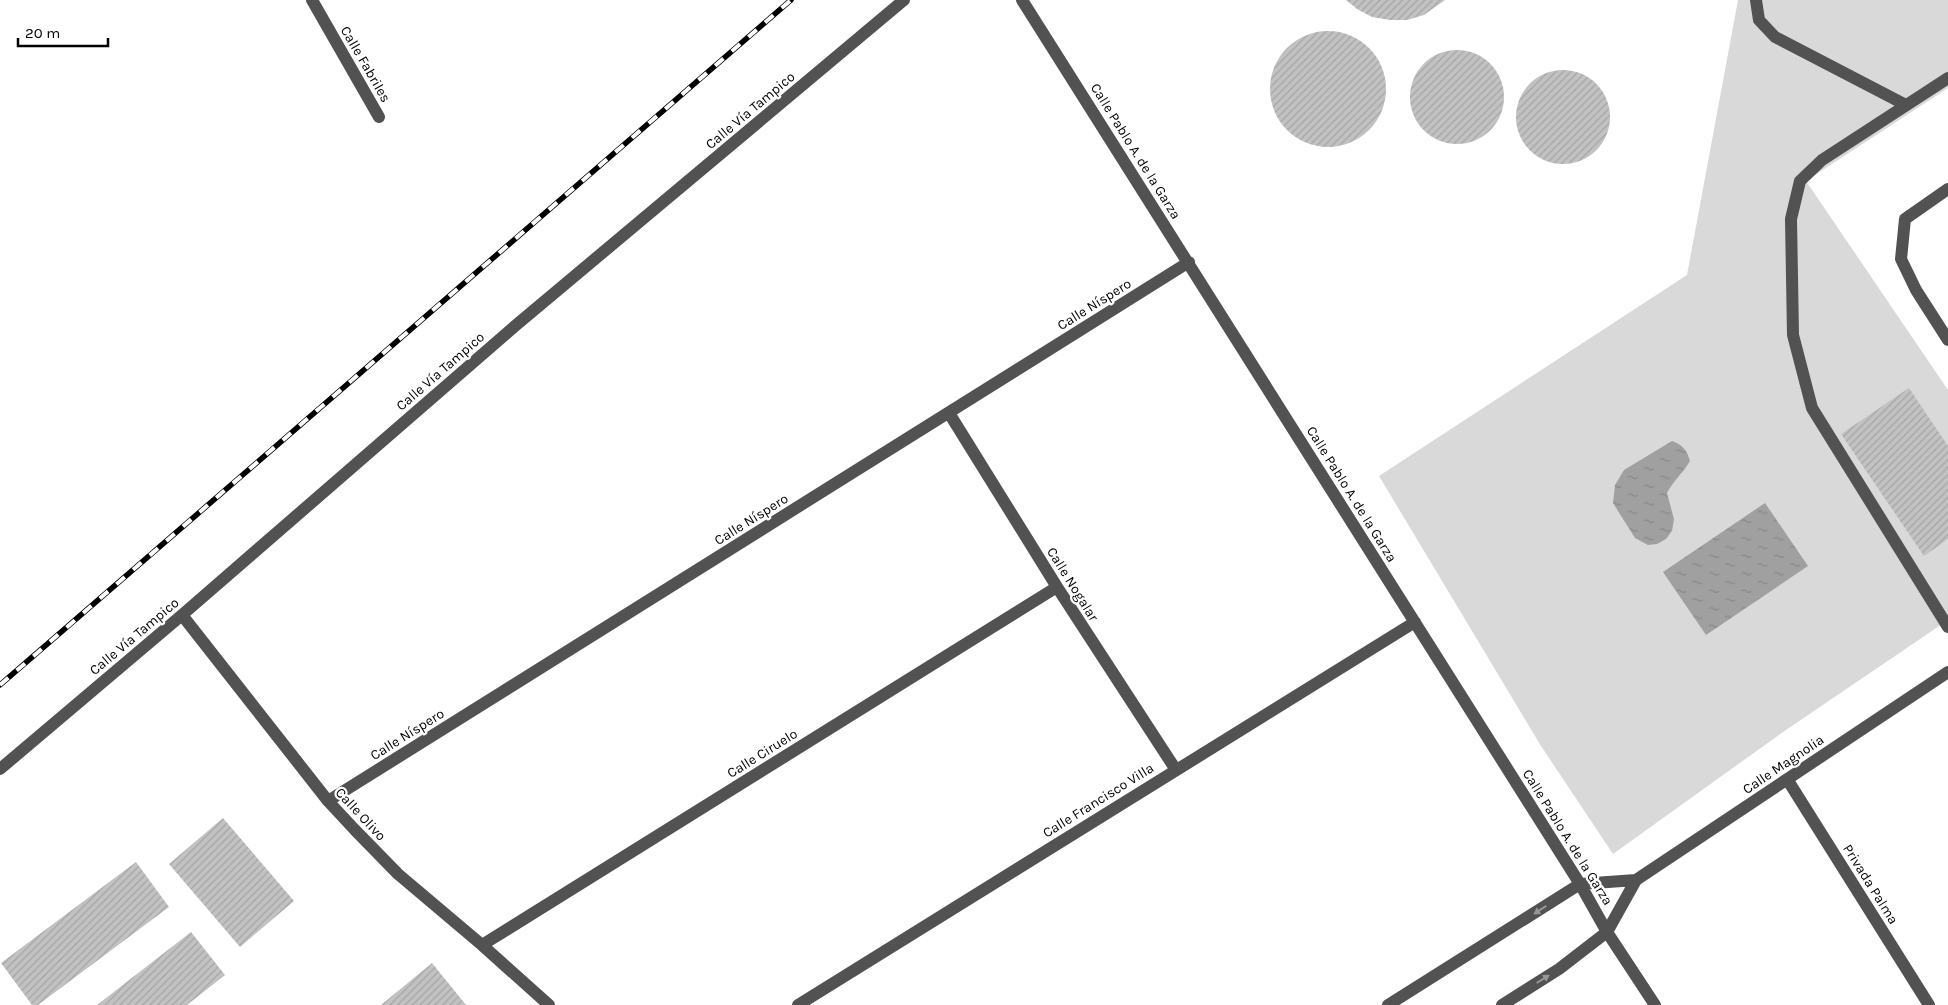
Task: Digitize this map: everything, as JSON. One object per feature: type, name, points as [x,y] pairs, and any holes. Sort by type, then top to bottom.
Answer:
[{"type":"street","name":"Calle Fabriles","points":[[312,0],[379,116]]},
{"type":"street","name":"Calle Vía Tampico","points":[[0,769],[182,615],[515,326],[904,0]]},
{"type":"street","name":"Calle Pablo A. de la Garza","points":[[1022,0],[1189,262],[1654,1005]]},
{"type":"street","points":[[1756,0],[1759,20],[1775,37],[1906,105]]},
{"type":"street","points":[[1948,78],[1822,160],[1800,181],[1791,219],[1793,335],[1812,408],[1948,627]]},
{"type":"street","points":[[1948,189],[1905,218],[1901,259],[1916,290],[1948,340]]},
{"type":"street","name":"Calle Níspero","points":[[328,801],[1189,262]]},
{"type":"street","name":"Calle Nogalar","points":[[949,413],[1057,587],[1176,770]]},
{"type":"street","name":"Calle Ciruelo","points":[[482,945],[1057,587]]},
{"type":"street","name":"Calle Olivo","points":[[182,615],[328,801],[398,874],[549,1005]]},
{"type":"street","name":"Calle Francisco Villa","points":[[798,1005],[1415,622]]},
{"type":"street","name":"Calle Magnolia","points":[[1502,1005],[1559,969],[1607,932],[1636,880],[1948,672]]},
{"type":"street","name":"Privada Palma","points":[[1787,779],[1929,1005]]},
{"type":"street","name":"Calle Magnolia","points":[[1388,1005],[1580,884],[1636,880]]},
{"type":"shaded area","points":[[1738,0],[1948,0],[1948,88],[1806,181],[1948,390],[1948,620],[1783,732],[1613,854],[1541,746],[1379,476],[1687,275]]},
{"type":"water","points":[[1672,441],[1684,448],[1690,461],[1667,493],[1674,519],[1672,531],[1666,539],[1657,544],[1648,545],[1635,538],[1613,503],[1615,485],[1624,470]]},
{"type":"water","points":[[1765,503],[1808,566],[1706,635],[1663,572]]},
{"type":"building","points":[[1346,0],[1445,0],[1424,15],[1407,20],[1390,20],[1372,17],[1357,9]]},
{"type":"building","points":[[1328,31],[1350,35],[1369,48],[1382,67],[1386,89],[1382,111],[1369,130],[1350,143],[1328,147],[1306,143],[1287,130],[1274,111],[1270,89],[1274,67],[1287,48],[1306,35]]},
{"type":"building","points":[[1457,50],[1475,54],[1490,64],[1500,79],[1504,97],[1500,115],[1490,130],[1475,140],[1457,144],[1439,140],[1424,130],[1414,115],[1410,97],[1414,79],[1424,64],[1439,54]]},
{"type":"building","points":[[1563,70],[1581,74],[1596,84],[1606,99],[1610,117],[1606,135],[1596,150],[1581,160],[1563,164],[1545,160],[1530,150],[1520,135],[1516,117],[1520,99],[1530,84],[1545,74]]},
{"type":"building","points":[[1909,388],[1948,446],[1948,539],[1924,556],[1841,434]]},
{"type":"building","points":[[223,818],[294,901],[240,947],[169,864]]},
{"type":"building","points":[[136,862],[169,907],[38,1005],[32,1005],[1,963]]},
{"type":"building","points":[[191,932],[225,975],[187,1005],[97,1005]]},
{"type":"building","points":[[432,963],[466,1005],[381,1005]]},
{"type":"railway","points":[[0,685],[791,0]]}]
